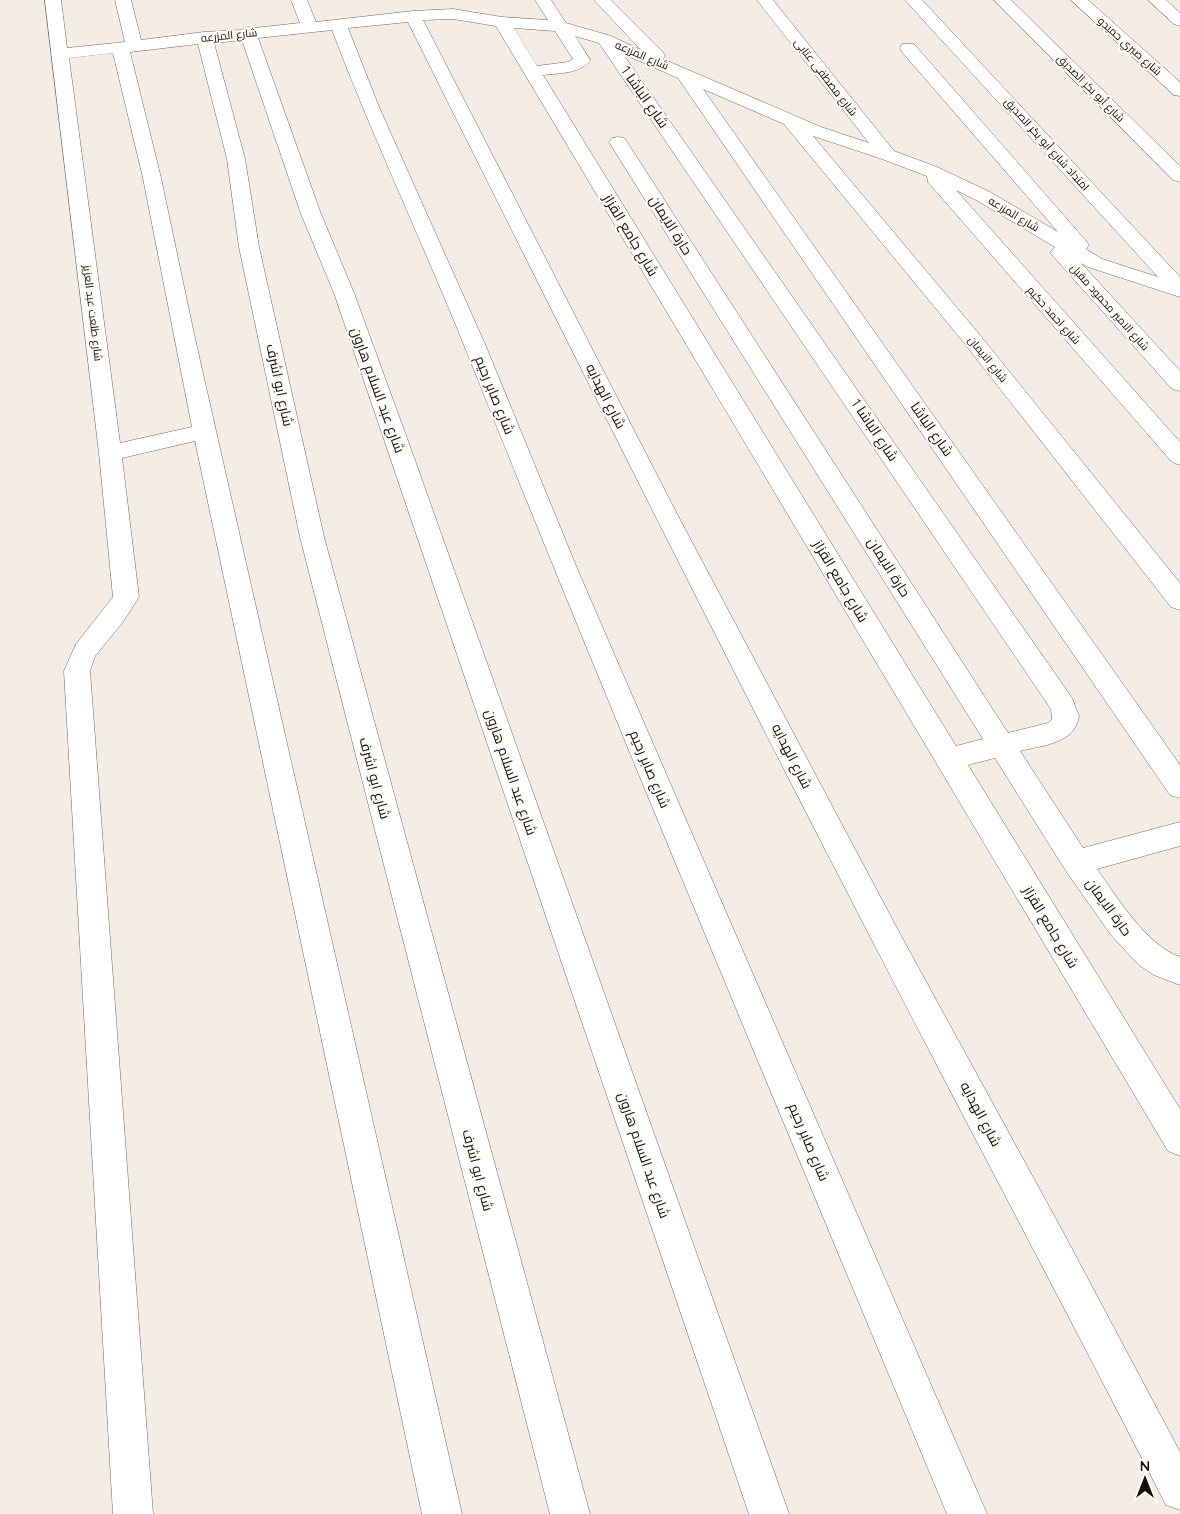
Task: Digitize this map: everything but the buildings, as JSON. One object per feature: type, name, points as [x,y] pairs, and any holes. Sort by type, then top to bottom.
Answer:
[{"type":"street","name":"شارع طلعت عبد العزيز","points":[[53,0],[110,453],[126,597],[120,610],[109,620],[81,656],[77,671],[133,1514]]},
{"type":"street","points":[[123,0],[127,46],[204,432],[442,1514]]},
{"type":"street","points":[[299,0],[309,26]]},
{"type":"street","points":[[458,0],[467,18]]},
{"type":"street","points":[[532,72],[573,66],[582,60],[543,0]]},
{"type":"street","points":[[602,0],[674,69]]},
{"type":"street","name":"شارع مصطفى عتابى","points":[[765,0],[888,155]]},
{"type":"street","name":"امتداد شارع أبو بكر الصديق","points":[[914,0],[1180,290]]},
{"type":"street","name":"شارع أبو بكر الصديق","points":[[1002,0],[1180,176]]},
{"type":"street","name":"شارع صبري حميدو","points":[[1079,0],[1180,91]]},
{"type":"street","points":[[1156,0],[1180,22]]},
{"type":"street","name":"شارع المزرعه","points":[[61,54],[338,23],[380,12],[413,16],[453,14],[467,18],[502,22],[560,26],[605,40],[832,138],[888,155],[930,171],[983,196],[1095,263],[1180,290]]},
{"type":"street","name":"شارع الهدايه","points":[[413,16],[664,512],[888,941],[1051,1244],[1180,1491]]},
{"type":"street","name":"شارع جامع القزاز","points":[[502,22],[1180,1140]]},
{"type":"street","name":"شارع صابر رحيم","points":[[338,23],[370,107],[474,344],[567,573],[966,1514]]},
{"type":"street","name":"شارع عبد السلام هارون","points":[[248,32],[311,214],[344,293],[401,453],[770,1514]]},
{"type":"street","name":"شارع ابو اشرف","points":[[204,37],[236,159],[249,247],[312,538],[570,1514]]},
{"type":"street","name":"شارع الباشا 1","points":[[605,40],[1063,704],[1067,715],[1065,724],[1057,731],[949,759]]},
{"type":"street","points":[[908,48],[1095,263]]},
{"type":"street","name":"شارع الباشا","points":[[674,69],[1180,787]]},
{"type":"street","name":"شارع الايمان","points":[[791,121],[972,339],[1180,601]]},
{"type":"street","name":"حارة الايمان","points":[[618,142],[1076,862],[1133,940],[1159,964],[1180,971]]},
{"type":"street","name":"شارع احمد حكيم","points":[[930,171],[1180,457]]},
{"type":"street","name":"شارع الامير محمود مقبل","points":[[1040,230],[1180,384]]},
{"type":"street","points":[[110,453],[204,432]]},
{"type":"street","points":[[1076,862],[1180,834]]}]
